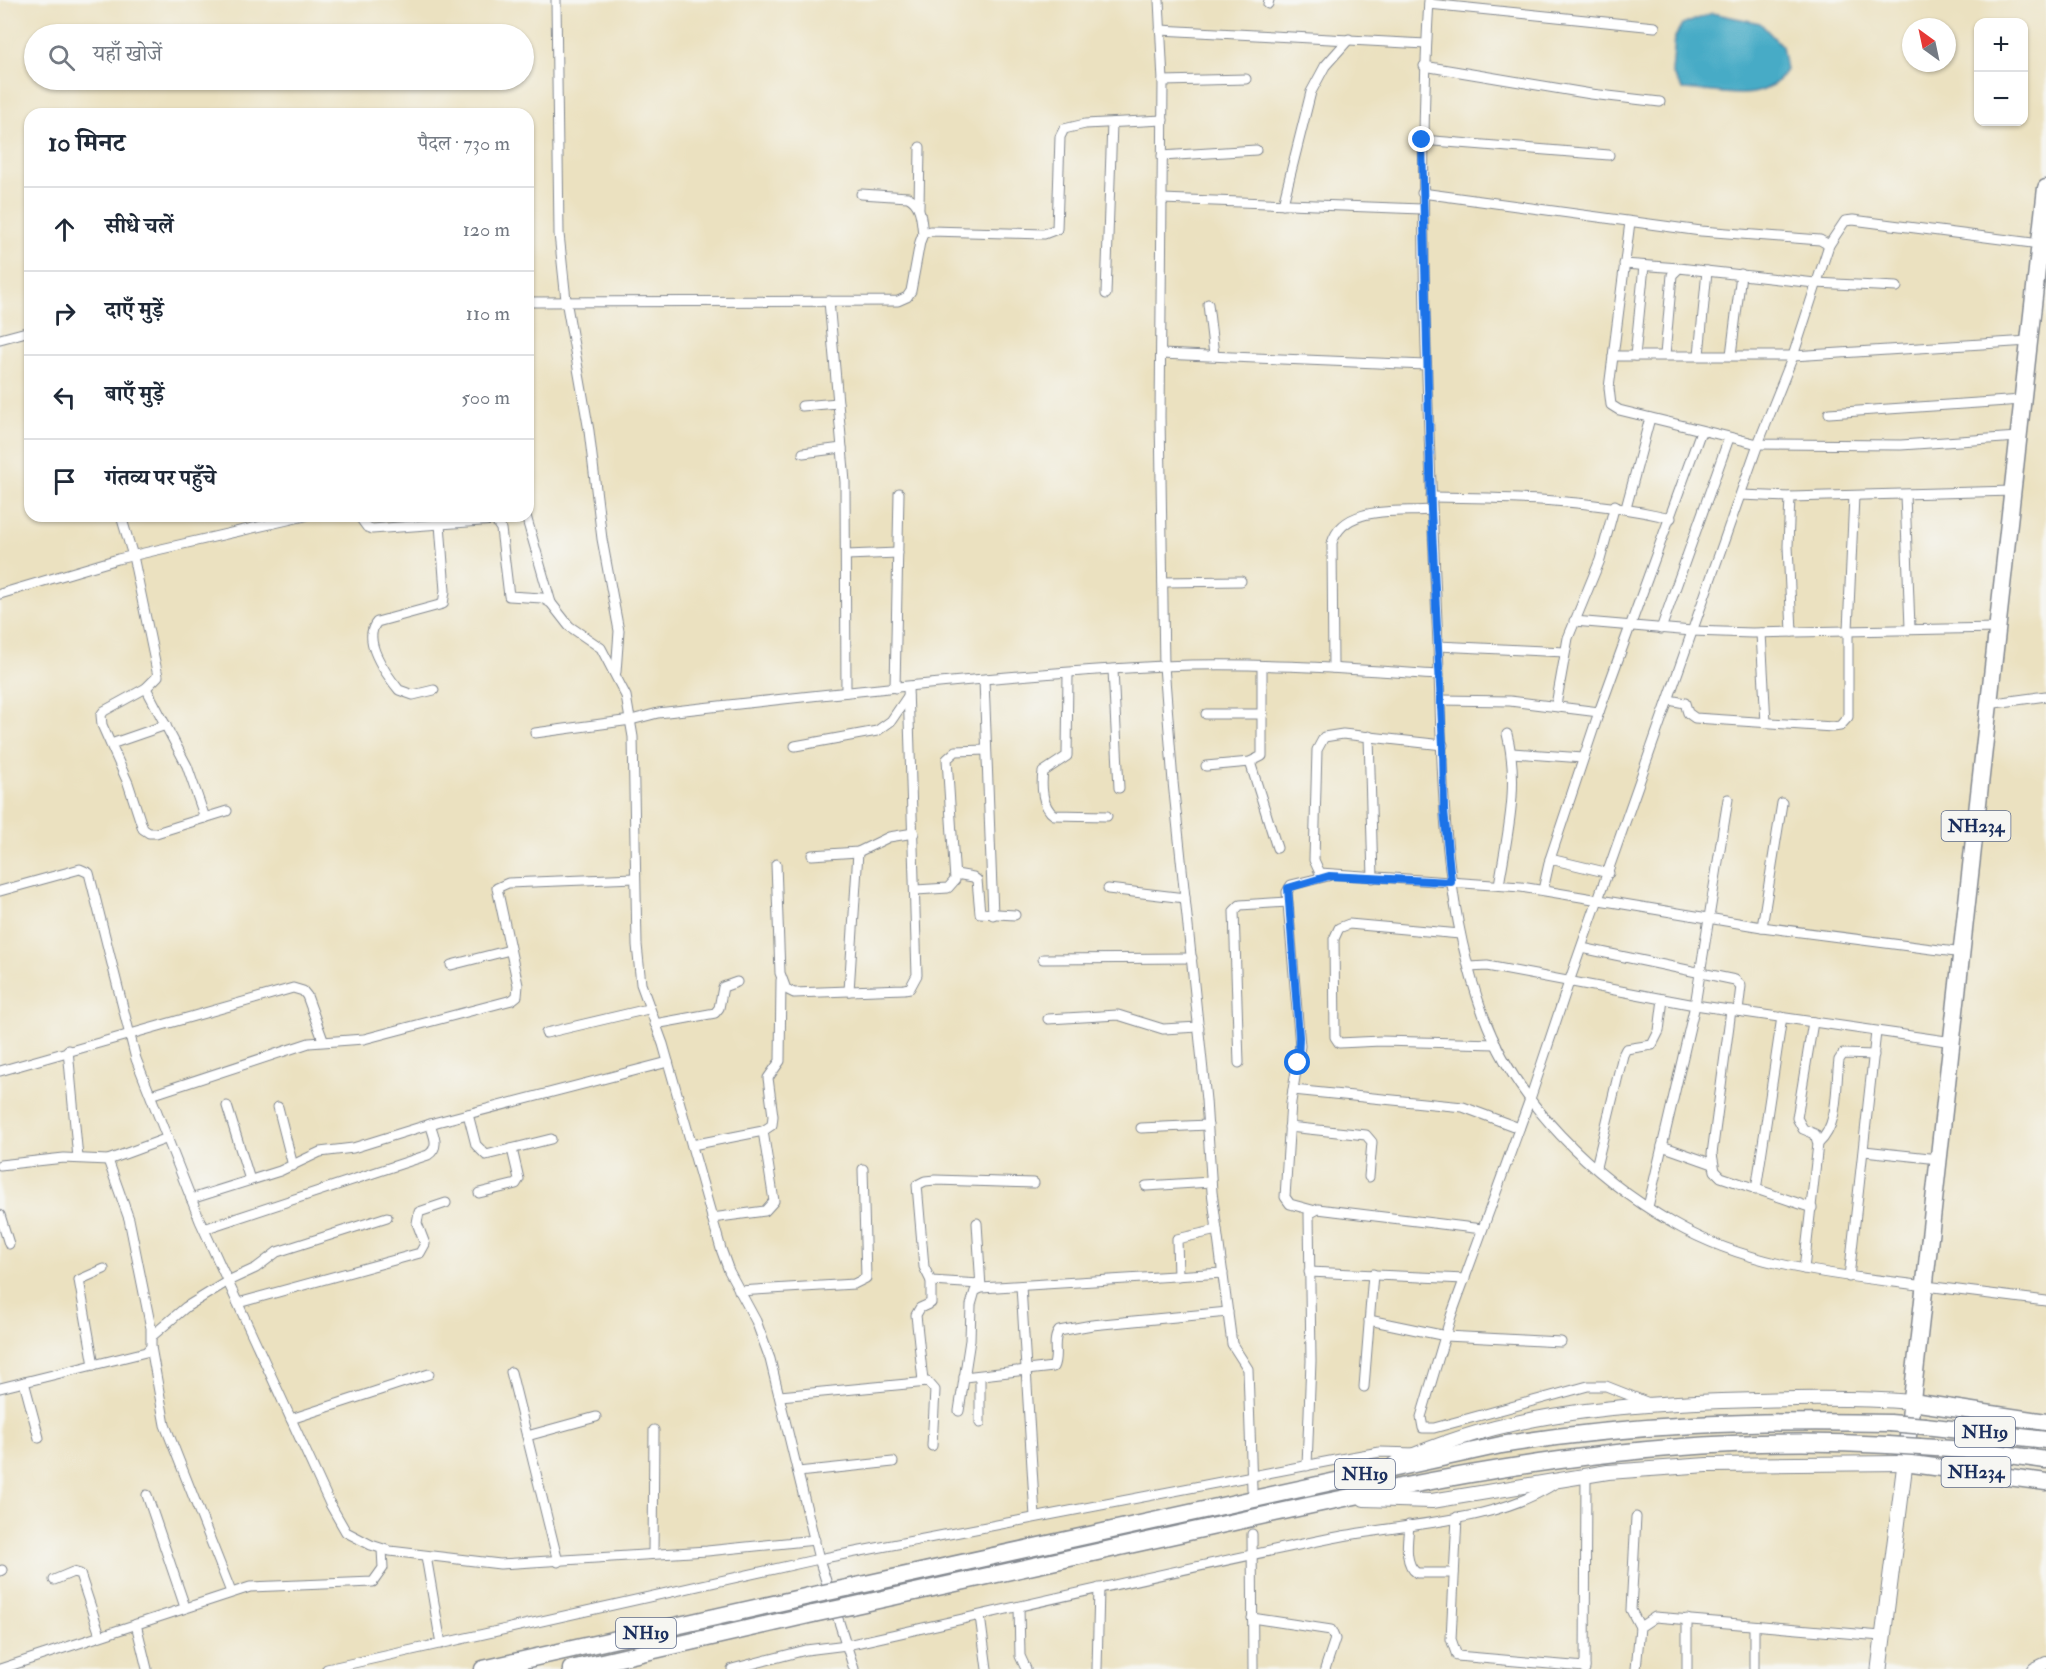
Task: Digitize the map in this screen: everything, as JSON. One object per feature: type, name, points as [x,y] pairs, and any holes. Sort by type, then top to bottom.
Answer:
[{"type":"highway","name":"NH234","points":[[2046,188],[1905,1462],[2046,1482]]},
{"type":"highway","points":[[1912,1402],[2046,1422]]},
{"type":"highway","name":"NH19","points":[[483,1669],[1501,1445],[1616,1429],[1779,1421],[1890,1423],[2046,1440]]},
{"type":"highway","name":"NH19","points":[[571,1669],[1342,1498],[1520,1465],[1620,1450],[1834,1441],[1982,1452],[2046,1460]]},
{"type":"main road","points":[[1379,1471],[1418,1453],[1479,1430],[1533,1418],[1651,1404],[1823,1397],[1912,1402]]},
{"type":"main road","points":[[1342,1498],[1432,1501],[1586,1475],[1707,1465],[1905,1462],[1881,1636],[1879,1669]]},
{"type":"street","points":[[556,0],[558,219],[566,300],[589,430],[605,560],[618,631],[616,674]]},
{"type":"street","points":[[1159,0],[1163,81],[1161,354],[1164,666],[1208,1125],[1211,1182],[1232,1344],[1248,1369],[1252,1490]]},
{"type":"street","points":[[1655,27],[1429,2],[1424,66],[1422,208],[1431,510],[1443,745],[1444,810],[1451,882],[1460,934],[1484,1017],[1496,1044],[1530,1099],[1548,1121],[1596,1167],[1674,1224],[1729,1250],[1769,1263],[1849,1277],[2046,1301]]},
{"type":"street","points":[[1160,30],[1426,44]]},
{"type":"street","points":[[1283,204],[1311,92],[1325,66],[1349,39]]},
{"type":"street","points":[[1424,66],[1591,94],[1660,102]]},
{"type":"street","points":[[1163,81],[1246,79]]},
{"type":"street","points":[[923,234],[942,229],[1044,234],[1052,232],[1057,229],[1059,219],[1060,137],[1064,129],[1072,126],[1163,120]]},
{"type":"street","points":[[1106,294],[1112,123]]},
{"type":"street","points":[[1422,140],[1609,155]]},
{"type":"street","points":[[534,302],[898,301],[907,297],[911,291],[923,234],[919,207],[920,147]]},
{"type":"street","points":[[1162,156],[1256,150]]},
{"type":"street","points":[[1422,193],[1701,231],[1820,240],[1829,245]]},
{"type":"street","points":[[861,194],[908,196],[919,207]]},
{"type":"street","points":[[1162,199],[1422,208]]},
{"type":"street","points":[[1651,1404],[1606,1386],[1588,1386],[1428,1429],[1423,1428],[1420,1417],[1482,1229],[1530,1099],[1758,444],[1793,356],[1829,245],[1839,227],[1845,221],[1853,220],[2040,244]]},
{"type":"street","points":[[1630,222],[1609,388],[1611,405],[1618,410],[1758,444],[1901,445],[2018,437]]},
{"type":"street","points":[[1624,264],[1707,270],[1815,283],[1897,287]]},
{"type":"street","points":[[1635,356],[1644,266]]},
{"type":"street","points":[[1665,355],[1672,275],[1679,268]]},
{"type":"street","points":[[1699,355],[1707,270]]},
{"type":"street","points":[[1731,355],[1742,274]]},
{"type":"street","points":[[829,301],[842,448],[846,555],[846,692]]},
{"type":"street","points":[[1208,304],[1214,356]]},
{"type":"street","points":[[0,339],[24,333]]},
{"type":"street","points":[[1613,356],[1793,356],[2029,340]]},
{"type":"street","points":[[1161,354],[1426,365]]},
{"type":"street","points":[[1829,413],[2022,400]]},
{"type":"street","points":[[802,406],[838,403]]},
{"type":"street","points":[[1626,508],[1650,418]]},
{"type":"street","points":[[1543,890],[1550,858],[1599,711],[1701,431]]},
{"type":"street","points":[[1661,628],[1729,438]]},
{"type":"street","points":[[803,453],[842,448]]},
{"type":"street","points":[[1741,495],[1790,497],[2013,491]]},
{"type":"street","points":[[895,688],[899,493]]},
{"type":"street","points":[[1905,495],[1910,628]]},
{"type":"street","points":[[1669,700],[1685,704],[1688,713],[1695,718],[1833,727],[1845,723],[1848,717],[1848,630],[1854,496]]},
{"type":"street","points":[[1431,497],[1550,499],[1615,505],[1671,518]]},
{"type":"street","points":[[1790,497],[1788,546],[1792,632]]},
{"type":"street","points":[[1556,705],[1565,652],[1574,621],[1599,560],[1615,505]]},
{"type":"street","points":[[1333,668],[1332,543],[1336,530],[1357,516],[1431,510]]},
{"type":"street","points":[[123,522],[133,556],[158,676],[146,688],[104,711],[101,715],[111,744],[143,829],[149,833],[156,833],[227,811]]},
{"type":"street","points":[[0,594],[133,556],[279,522]]},
{"type":"street","points":[[363,522],[372,529],[460,522]]},
{"type":"street","points":[[499,522],[509,596],[542,598],[551,603]]},
{"type":"street","points":[[528,522],[551,603],[569,626],[596,642],[616,674],[626,696],[631,720],[638,967],[648,1009],[668,1062],[725,1260],[756,1321],[770,1359],[819,1559],[854,1669]]},
{"type":"street","points":[[434,690],[413,695],[399,690],[372,644],[370,635],[377,622],[443,604],[446,591],[440,524]]},
{"type":"street","points":[[846,555],[898,553]]},
{"type":"street","points":[[1163,582],[1241,581]]},
{"type":"street","points":[[1574,621],[1692,631],[1761,633],[1910,628],[1997,628]]},
{"type":"street","points":[[1761,633],[1766,723]]},
{"type":"street","points":[[1438,646],[1565,652]]},
{"type":"street","points":[[535,734],[631,720],[658,713],[846,692],[895,688],[908,691],[984,680],[1164,666],[1333,668],[1439,675]]},
{"type":"street","points":[[1206,766],[1250,762],[1262,756],[1264,750],[1262,668]]},
{"type":"street","points":[[1113,670],[1119,788]]},
{"type":"street","points":[[1068,674],[1067,756],[1043,772],[1044,803],[1049,812],[1054,815],[1107,816]]},
{"type":"street","points":[[984,680],[993,915]]},
{"type":"street","points":[[146,688],[188,766],[205,818]]},
{"type":"street","points":[[795,746],[877,731],[891,721],[908,691]]},
{"type":"street","points":[[781,980],[786,988],[794,993],[904,989],[914,983],[917,975],[916,890],[908,691]]},
{"type":"street","points":[[1988,704],[2046,696]]},
{"type":"street","points":[[1441,700],[1556,705],[1599,711]]},
{"type":"street","points":[[1206,714],[1263,714]]},
{"type":"street","points":[[111,744],[166,725]]},
{"type":"street","points":[[1443,745],[1369,736],[1332,734],[1324,737],[1317,750],[1314,860],[1320,873],[1329,876],[1499,885],[1543,890],[1762,927],[1963,953]]},
{"type":"street","points":[[1499,885],[1513,797],[1512,753],[1507,735]]},
{"type":"street","points":[[1369,736],[1373,878]]},
{"type":"street","points":[[916,890],[948,888],[953,885],[956,874],[946,759],[956,751],[986,750]]},
{"type":"street","points":[[1512,753],[1583,758]]},
{"type":"street","points":[[1250,762],[1277,848]]},
{"type":"street","points":[[1648,1207],[1695,1005],[1728,799]]},
{"type":"street","points":[[1762,927],[1782,803]]},
{"type":"street","points":[[812,855],[858,852],[889,837],[914,833]]},
{"type":"street","points":[[849,991],[858,852]]},
{"type":"street","points":[[1550,858],[1609,873]]},
{"type":"street","points":[[692,1145],[763,1131],[772,1125],[769,1074],[780,1061],[781,980],[776,864]]},
{"type":"street","points":[[0,891],[80,869],[89,873],[128,1034],[191,1199],[338,1522],[356,1539],[382,1549],[512,1565],[815,1540]]},
{"type":"street","points":[[956,874],[977,880],[980,912],[993,915],[1015,915]]},
{"type":"street","points":[[1329,876],[1291,885],[1288,888],[1300,1046],[1289,1127],[1285,1197],[1290,1204],[1312,1210],[1399,1217],[1482,1229]]},
{"type":"street","points":[[151,1095],[237,1065],[324,1040],[364,1039],[513,1000],[519,991],[497,893],[501,884],[635,878]]},
{"type":"street","points":[[1108,889],[1185,898]]},
{"type":"street","points":[[1239,1063],[1234,911],[1240,905],[1288,902]]},
{"type":"street","points":[[1460,934],[1349,924],[1339,928],[1334,939],[1335,1037],[1339,1043],[1346,1044],[1381,1041],[1496,1044]]},
{"type":"street","points":[[1582,948],[1739,982],[1741,990],[1735,1010],[1713,1164]]},
{"type":"street","points":[[451,965],[510,950]]},
{"type":"street","points":[[1042,959],[1192,958]]},
{"type":"street","points":[[1469,967],[1487,966],[1695,1005],[1953,1042]]},
{"type":"street","points":[[655,1024],[716,1013],[723,987],[736,982]]},
{"type":"street","points":[[0,1071],[298,987],[307,996],[324,1040]]},
{"type":"street","points":[[1596,1167],[1623,1055],[1626,1049],[1652,1045],[1659,1031],[1663,999]]},
{"type":"street","points":[[546,1033],[648,1009]]},
{"type":"street","points":[[1048,1019],[1118,1015],[1163,1029],[1199,1027]]},
{"type":"street","points":[[1756,1190],[1782,1017]]},
{"type":"street","points":[[1804,1269],[1818,1144],[1815,1134],[1803,1129],[1797,1118],[1814,1022]]},
{"type":"street","points":[[1849,1277],[1876,1032]]},
{"type":"street","points":[[68,1050],[78,1158]]},
{"type":"street","points":[[1818,1144],[1826,1137],[1832,1123],[1839,1060],[1843,1054],[1874,1055]]},
{"type":"street","points":[[191,1199],[293,1166],[320,1152],[353,1148],[430,1124],[668,1062]]},
{"type":"street","points":[[1293,1090],[1463,1107],[1519,1128]]},
{"type":"street","points":[[227,1106],[250,1180]]},
{"type":"street","points":[[278,1107],[293,1166]]},
{"type":"street","points":[[468,1114],[476,1145],[481,1153],[493,1154],[551,1139]]},
{"type":"street","points":[[204,1229],[428,1155],[435,1148],[436,1143],[430,1124]]},
{"type":"street","points":[[1141,1128],[1208,1125]]},
{"type":"street","points":[[1289,1127],[1366,1135],[1372,1142],[1369,1178]]},
{"type":"street","points":[[712,1218],[765,1211],[770,1208],[774,1201],[763,1131]]},
{"type":"street","points":[[0,1165],[78,1158],[108,1160],[168,1138]]},
{"type":"street","points":[[1662,1146],[1713,1164],[1721,1177],[1812,1208]]},
{"type":"street","points":[[479,1193],[516,1184],[518,1174],[512,1149]]},
{"type":"street","points":[[1864,1151],[1939,1159]]},
{"type":"street","points":[[108,1160],[129,1219],[152,1336],[165,1425],[231,1592]]},
{"type":"street","points":[[739,1291],[854,1284],[866,1278],[862,1169]]},
{"type":"street","points":[[923,1381],[916,1315],[920,1308],[931,1303],[933,1299],[931,1281],[924,1267],[916,1189],[920,1182],[935,1180],[1034,1184]]},
{"type":"street","points":[[1146,1186],[1211,1182]]},
{"type":"street","points":[[238,1303],[420,1253],[424,1244],[417,1223],[419,1212],[446,1203]]},
{"type":"street","points":[[1308,1466],[1310,1272],[1308,1220],[1312,1210]]},
{"type":"street","points":[[0,1215],[9,1244]]},
{"type":"street","points":[[152,1336],[186,1307],[228,1281],[256,1268],[277,1252],[387,1217]]},
{"type":"street","points":[[959,1412],[973,1295],[980,1286],[977,1223]]},
{"type":"street","points":[[1178,1276],[1177,1239],[1217,1230]]},
{"type":"street","points":[[94,1365],[79,1280],[104,1269]]},
{"type":"street","points":[[1310,1272],[1465,1279]]},
{"type":"street","points":[[931,1281],[980,1286],[1021,1286],[1223,1273]]},
{"type":"street","points":[[1364,1387],[1373,1274]]},
{"type":"street","points":[[1021,1286],[1035,1517]]},
{"type":"street","points":[[964,1377],[1028,1372],[1053,1367],[1056,1364],[1055,1337],[1059,1331],[1102,1324],[1228,1312]]},
{"type":"street","points":[[1369,1320],[1446,1336],[1561,1342]]},
{"type":"street","points":[[0,1388],[146,1352],[152,1347]]},
{"type":"street","points":[[511,1372],[558,1562]]},
{"type":"street","points":[[291,1419],[429,1374]]},
{"type":"street","points":[[980,1376],[980,1423]]},
{"type":"street","points":[[24,1382],[39,1438]]},
{"type":"street","points":[[780,1396],[928,1382],[935,1390],[932,1446]]},
{"type":"street","points":[[527,1436],[596,1417]]},
{"type":"street","points":[[653,1554],[654,1430]]},
{"type":"street","points":[[327,1669],[819,1559],[1380,1452],[1418,1453]]},
{"type":"street","points":[[798,1472],[892,1462]]},
{"type":"street","points":[[1457,1517],[1451,1639],[1457,1656],[1585,1668],[1586,1475]]},
{"type":"street","points":[[732,1669],[806,1650],[848,1645],[1354,1533],[1512,1506],[1539,1494],[1562,1479]]},
{"type":"street","points":[[147,1495],[185,1607]]},
{"type":"street","points":[[1636,1517],[1631,1610],[1640,1627],[1636,1669]]},
{"type":"street","points":[[1409,1525],[1408,1556],[1412,1570],[1416,1573],[1454,1574]]},
{"type":"street","points":[[1252,1534],[1253,1669]]},
{"type":"street","points":[[0,1669],[231,1592],[264,1585],[374,1582],[383,1568],[382,1549]]},
{"type":"street","points":[[426,1556],[441,1644]]},
{"type":"street","points":[[54,1580],[73,1572],[80,1574],[100,1635]]},
{"type":"street","points":[[1097,1669],[1099,1588]]},
{"type":"street","points":[[1019,1607],[1020,1656],[1026,1669]]},
{"type":"street","points":[[980,1616],[987,1669]]},
{"type":"street","points":[[1640,1627],[1655,1617],[1881,1636]]},
{"type":"street","points":[[1252,1618],[1331,1630],[1335,1639],[1325,1669]]},
{"type":"street","points":[[1687,1619],[1687,1669]]},
{"type":"street","points":[[136,1624],[147,1669]]},
{"type":"street","points":[[1754,1626],[1754,1669]]},
{"type":"street","points":[[2034,1669],[2046,1663]]},
{"type":"water","points":[[1712,13],[1760,23],[1782,46],[1786,70],[1777,82],[1766,89],[1740,94],[1682,89],[1672,73],[1675,37],[1682,25]]},
{"type":"route","points":[[1298,1063],[1300,1046],[1288,888],[1291,885],[1329,876],[1451,882],[1444,810],[1441,700],[1433,566],[1426,365],[1422,140]]}]
